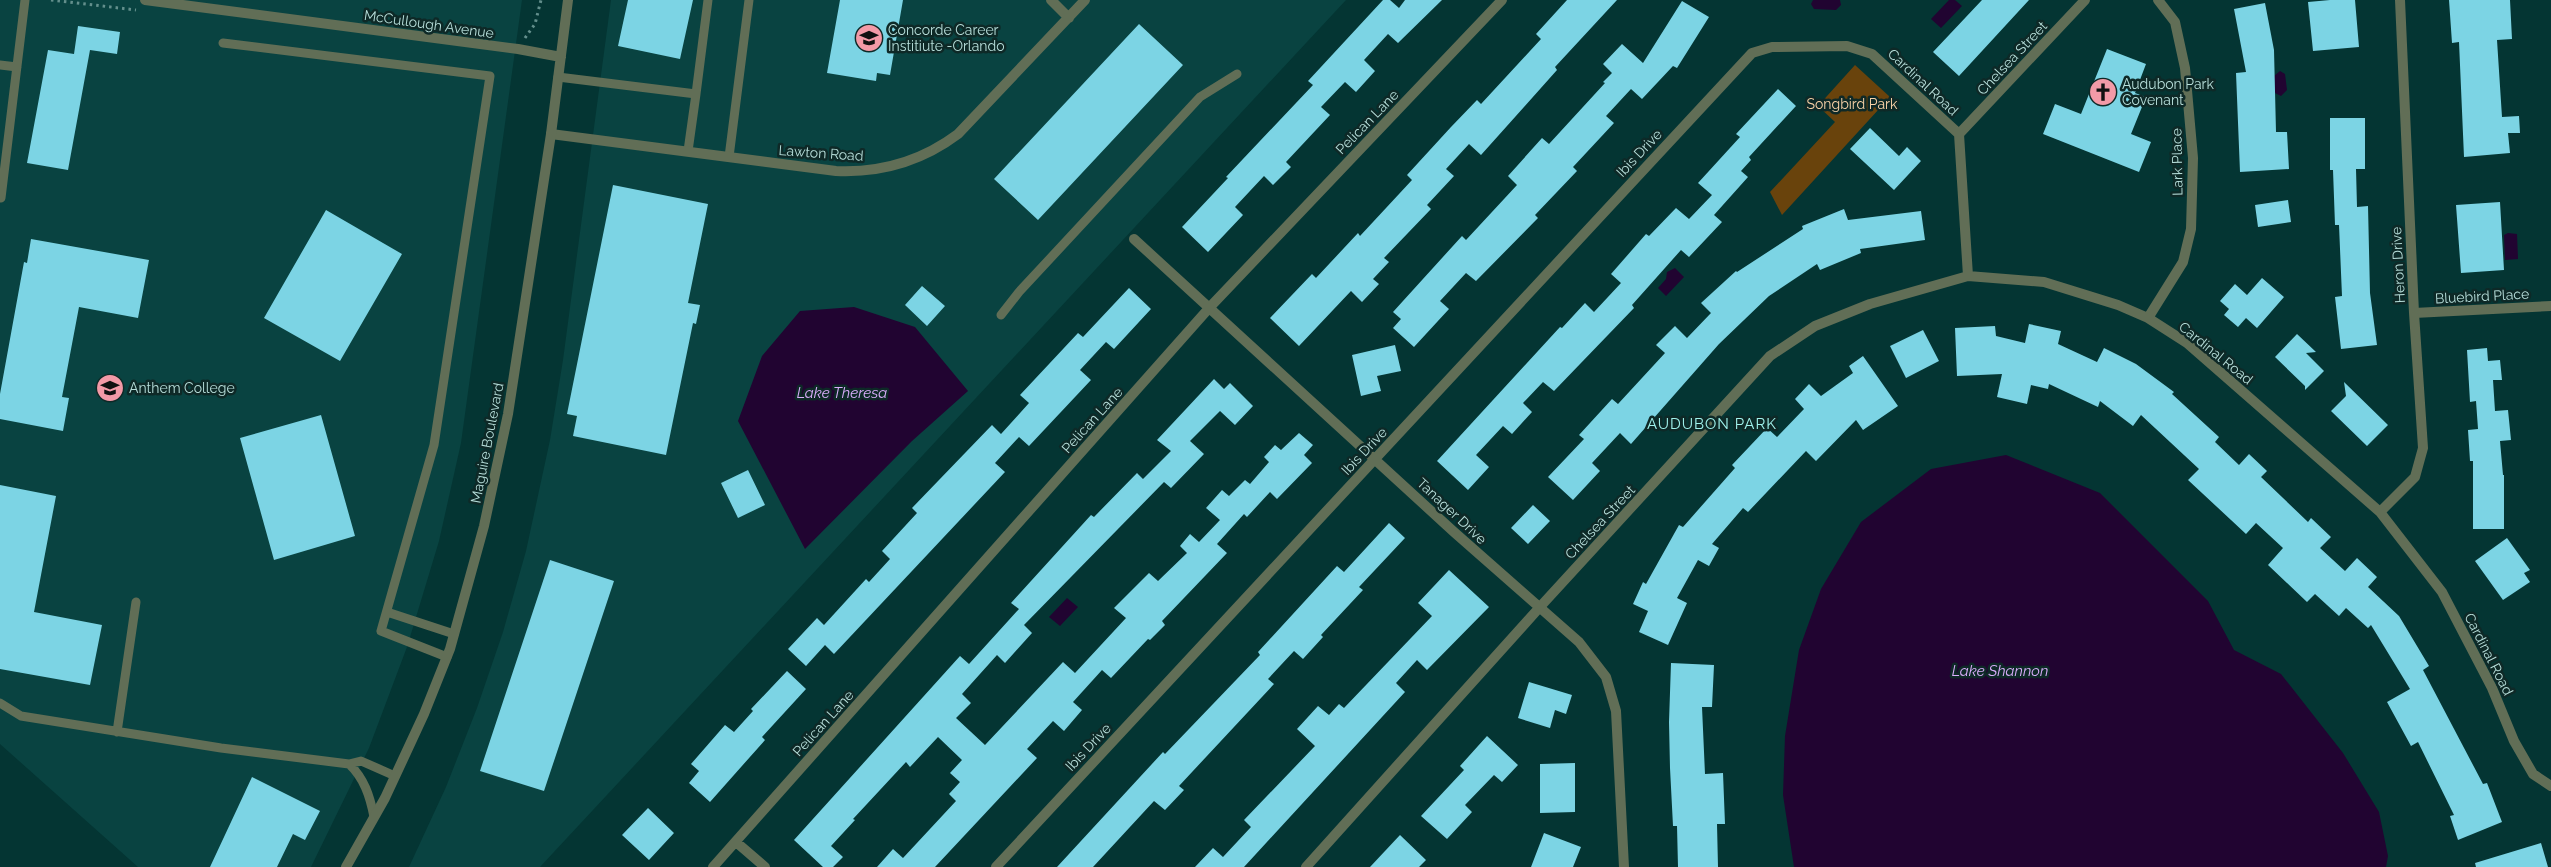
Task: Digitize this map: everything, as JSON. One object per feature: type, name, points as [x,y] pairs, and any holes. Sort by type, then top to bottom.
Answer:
[{"type":"street","name":"McCullough Avenue","points":[[145,0],[518,49],[561,57]]},
{"type":"street","name":"Maguire Boulevard","points":[[346,867],[395,776],[447,657],[484,526],[508,414],[551,134],[568,0]]},
{"type":"street","points":[[1051,0],[1069,18]]},
{"type":"street","name":"Lawton Road","points":[[551,134],[852,171],[880,169],[921,156],[946,143],[971,122],[1085,0]]},
{"type":"street","name":"Pelican Lane","points":[[713,867],[1210,308],[1502,0]]},
{"type":"street","name":"Chelsea Street","points":[[1959,134],[2085,0]]},
{"type":"street","name":"Lark Place","points":[[2148,318],[2183,262],[2191,229],[2193,158],[2185,68],[2175,22],[2158,0]]},
{"type":"street","name":"Heron Drive","points":[[2380,512],[2415,477],[2423,448],[2414,313],[2400,0]]},
{"type":"street","name":"Cardinal Road","points":[[1752,53],[1772,47],[1847,46],[1872,54],[1959,134],[1968,276],[2044,282],[2118,305],[2148,318],[2187,343],[2380,512],[2442,592],[2492,688],[2514,741],[2533,774],[2551,786]]},
{"type":"street","name":"Ibis Drive","points":[[996,867],[1752,53]]},
{"type":"street","name":"Tanager Drive","points":[[1134,239],[1539,608],[1579,642],[1606,677],[1616,711],[1624,867]]},
{"type":"street","name":"Chelsea Street","points":[[1306,867],[1539,608],[1770,356],[1815,326],[1870,304],[1968,276]]},
{"type":"street","name":"Bluebird Place","points":[[2414,313],[2551,306]]},
{"type":"street","points":[[736,842],[765,867]]},
{"type":"lane","points":[[1,198],[25,0]]},
{"type":"lane","points":[[688,151],[708,0]]},
{"type":"lane","points":[[728,157],[749,0]]},
{"type":"lane","points":[[223,43],[490,76],[434,445],[381,631],[383,634],[447,657]]},
{"type":"lane","points":[[0,65],[17,67]]},
{"type":"lane","points":[[1001,315],[1019,292],[1200,97],[1237,74]]},
{"type":"lane","points":[[558,77],[696,94]]},
{"type":"lane","points":[[117,732],[136,602]]},
{"type":"lane","points":[[387,612],[454,634]]},
{"type":"lane","points":[[0,703],[21,716],[117,732],[349,764],[361,761],[395,776]]},
{"type":"lane","points":[[349,764],[359,774],[370,796],[374,817]]},
{"type":"path","points":[[518,49],[535,24],[541,0]]},
{"type":"shaded area","points":[[0,0],[522,0],[461,443],[439,541],[407,647],[369,748],[311,867],[138,867],[0,744]]},
{"type":"shaded area","points":[[611,0],[1346,0],[540,867],[409,867],[446,787],[477,708],[503,632],[526,551],[550,440],[563,360]]},
{"type":"green space","name":"Songbird Park","points":[[1855,65],[1890,97],[1782,215],[1770,192],[1835,122],[1818,106]]},
{"type":"water","points":[[1813,0],[1840,0],[1841,5],[1836,10],[1814,9],[1811,4]]},
{"type":"water","points":[[1949,0],[1955,0],[1962,6],[1941,28],[1931,19]]},
{"type":"water","points":[[2280,71],[2285,74],[2287,90],[2281,96],[2275,93],[2274,76]]},
{"type":"water","points":[[2508,233],[2517,234],[2518,259],[2505,260],[2504,235]]},
{"type":"water","points":[[1675,268],[1684,277],[1666,296],[1658,288],[1666,279],[1667,272]]},
{"type":"water","name":"Lake Theresa","points":[[854,307],[915,327],[968,391],[912,441],[805,549],[738,421],[762,356],[800,311]]},
{"type":"water","name":"Lake Shannon","points":[[2006,455],[2100,493],[2208,601],[2234,650],[2281,674],[2343,753],[2379,812],[2388,856],[2386,867],[1794,867],[1783,795],[1785,736],[1799,650],[1821,589],[1861,522],[1931,469]]},
{"type":"water","points":[[1067,598],[1078,607],[1060,626],[1049,617]]},
{"type":"building","points":[[628,0],[693,0],[680,59],[618,46]]},
{"type":"building","name":"Concorde Career Institiute -Orlando","points":[[840,0],[903,0],[890,75],[877,73],[876,81],[827,73]]},
{"type":"building","points":[[1383,0],[1390,0],[1399,8],[1405,0],[1442,0],[1398,43],[1388,34],[1364,60],[1375,71],[1356,92],[1345,82],[1321,107],[1330,115],[1286,162],[1291,167],[1273,185],[1264,176],[1235,207],[1243,215],[1208,252],[1182,227],[1228,178],[1226,177],[1313,85],[1308,81]]},
{"type":"building","points":[[1567,0],[1617,0],[1555,67],[1557,70],[1481,155],[1469,144],[1446,169],[1454,176],[1427,205],[1431,209],[1384,258],[1389,262],[1373,279],[1379,284],[1362,302],[1351,291],[1299,346],[1270,318],[1312,274],[1316,278],[1358,233],[1360,236],[1412,180],[1407,175],[1451,127],[1477,100],[1481,104],[1541,39],[1536,34]]},
{"type":"building","points":[[1982,0],[2029,0],[1959,76],[1933,52]]},
{"type":"building","points":[[2355,0],[2359,47],[2313,51],[2308,2]]},
{"type":"building","points":[[2449,0],[2510,0],[2512,39],[2497,40],[2502,117],[2519,116],[2520,133],[2508,133],[2510,153],[2464,157],[2459,42],[2452,43]]},
{"type":"building","points":[[1682,1],[1709,17],[1677,68],[1673,66],[1642,99],[1631,89],[1606,116],[1614,123],[1573,167],[1577,171],[1535,215],[1538,218],[1476,281],[1466,273],[1440,301],[1449,309],[1414,347],[1393,328],[1401,319],[1393,312],[1462,236],[1466,240],[1517,185],[1508,176],[1542,138],[1549,144],[1605,83],[1603,82],[1612,73],[1603,64],[1622,44],[1643,63]]},
{"type":"building","points":[[2265,3],[2274,50],[2276,132],[2287,132],[2289,169],[2240,172],[2236,73],[2246,72],[2234,9]]},
{"type":"building","points":[[1139,24],[1183,65],[1038,220],[994,179]]},
{"type":"building","points":[[78,26],[120,32],[117,54],[90,50],[68,170],[27,163],[48,50],[74,54]]},
{"type":"building","points":[[2107,49],[2146,64],[2135,93],[2146,97],[2131,134],[2151,142],[2139,172],[2043,134],[2055,104],[2081,114]]},
{"type":"building","points":[[1778,89],[1796,106],[1749,157],[1751,160],[1741,171],[1748,177],[1714,215],[1722,222],[1689,257],[1681,250],[1632,305],[1634,308],[1554,391],[1543,382],[1523,403],[1532,412],[1512,434],[1503,426],[1476,455],[1489,467],[1468,490],[1437,461],[1560,327],[1562,328],[1585,303],[1594,312],[1621,283],[1611,274],[1646,234],[1649,236],[1676,208],[1689,219],[1712,195],[1698,183],[1740,137],[1736,134]]},
{"type":"building","points":[[2330,118],[2365,118],[2365,169],[2356,169],[2357,207],[2368,206],[2370,293],[2377,345],[2341,349],[2335,297],[2342,296],[2339,225],[2335,225],[2333,170],[2330,170]]},
{"type":"building","points":[[1870,128],[1899,156],[1907,147],[1921,161],[1894,190],[1850,149]]},
{"type":"building","points":[[613,185],[708,204],[688,303],[700,305],[696,324],[693,323],[666,455],[573,436],[577,416],[567,414]]},
{"type":"building","points":[[2288,200],[2291,222],[2258,227],[2255,205]]},
{"type":"building","points":[[2500,202],[2504,270],[2461,273],[2456,205]]},
{"type":"building","points":[[1844,209],[1848,220],[1921,211],[1925,240],[1860,249],[1861,253],[1820,270],[1817,264],[1769,296],[1719,344],[1631,444],[1620,433],[1592,463],[1600,471],[1573,500],[1548,477],[1584,439],[1579,435],[1612,399],[1618,404],[1665,353],[1656,345],[1675,326],[1687,338],[1711,313],[1701,303],[1736,271],[1803,229],[1802,226]]},
{"type":"building","points":[[326,210],[402,254],[340,361],[264,318]]},
{"type":"building","points":[[31,239],[149,260],[138,318],[79,307],[62,397],[69,398],[63,431],[0,419],[0,394],[24,262],[27,263]]},
{"type":"building","points":[[2262,278],[2284,297],[2257,328],[2246,318],[2238,327],[2224,315],[2229,309],[2220,301],[2235,284],[2247,295]]},
{"type":"building","points":[[922,286],[945,306],[927,326],[905,305]]},
{"type":"building","points":[[1129,288],[1151,309],[1114,349],[1106,342],[1080,370],[1091,380],[1029,446],[1019,437],[995,463],[1005,472],[834,654],[825,645],[806,666],[788,649],[817,618],[824,625],[866,579],[869,582],[890,559],[882,551],[917,513],[912,508],[992,425],[1001,434],[1029,403],[1020,395],[1078,333],[1083,337]]},
{"type":"building","points":[[2029,324],[2061,331],[2058,344],[2097,362],[2104,348],[2136,364],[2174,392],[2172,394],[2219,437],[2215,442],[2239,465],[2249,454],[2267,471],[2261,477],[2308,522],[2311,518],[2331,537],[2320,548],[2345,571],[2357,558],[2377,577],[2368,587],[2399,616],[2429,666],[2423,670],[2483,784],[2487,783],[2502,822],[2458,840],[2450,816],[2454,815],[2418,742],[2411,746],[2387,702],[2410,689],[2371,625],[2368,628],[2346,608],[2339,616],[2315,594],[2307,602],[2268,565],[2283,548],[2256,523],[2246,534],[2188,480],[2199,469],[2141,415],[2133,426],[2100,401],[2098,407],[2049,384],[2048,389],[2031,385],[2027,404],[1997,397],[2002,374],[1957,376],[1955,328],[1995,326],[1996,336],[2025,343]]},
{"type":"building","points":[[1923,330],[1939,361],[1906,378],[1890,346]]},
{"type":"building","points":[[2297,334],[2316,352],[2306,353],[2324,371],[2305,390],[2305,386],[2275,357]]},
{"type":"building","points":[[1395,345],[1401,371],[1377,376],[1381,391],[1361,396],[1352,355]]},
{"type":"building","points":[[2487,348],[2488,361],[2500,360],[2502,380],[2493,380],[2495,411],[2508,410],[2511,440],[2500,441],[2504,475],[2504,529],[2473,529],[2473,461],[2470,461],[2468,430],[2478,429],[2476,401],[2470,402],[2467,350]]},
{"type":"building","points":[[1863,356],[1898,406],[1863,430],[1856,420],[1816,461],[1806,451],[1748,512],[1743,508],[1712,544],[1719,548],[1709,566],[1698,560],[1677,598],[1687,603],[1668,645],[1639,632],[1648,611],[1633,604],[1643,582],[1646,584],[1679,525],[1683,527],[1735,468],[1732,465],[1767,428],[1777,437],[1804,409],[1795,399],[1809,384],[1821,396],[1853,373],[1849,366]]},
{"type":"building","points":[[1214,379],[1224,389],[1230,383],[1253,406],[1235,425],[1220,411],[1190,441],[1204,454],[1171,488],[1164,482],[1024,625],[1032,633],[1005,663],[997,655],[962,694],[971,703],[956,718],[985,745],[1063,662],[1075,673],[1126,618],[1114,608],[1149,573],[1158,581],[1187,553],[1180,546],[1190,534],[1199,542],[1220,520],[1206,508],[1222,490],[1229,496],[1245,480],[1250,484],[1269,462],[1264,457],[1275,445],[1281,450],[1299,433],[1313,445],[1304,455],[1312,463],[1277,499],[1270,492],[1247,517],[1244,514],[1217,544],[1227,553],[1162,621],[1165,625],[1150,640],[1148,639],[1111,678],[1102,670],[1073,702],[1082,710],[1064,731],[1053,721],[1027,749],[1037,758],[935,867],[877,867],[893,849],[903,858],[956,801],[949,794],[960,782],[950,773],[962,760],[938,737],[910,767],[906,762],[853,819],[855,820],[831,846],[843,857],[833,867],[823,867],[794,840],[960,656],[969,664],[1019,609],[1011,603],[1091,515],[1094,517],[1137,473],[1143,479],[1171,451],[1157,440]]},
{"type":"building","points":[[2344,382],[2388,425],[2367,446],[2331,411],[2346,396]]},
{"type":"building","points":[[321,415],[355,536],[274,560],[240,438]]},
{"type":"building","points":[[748,470],[765,505],[738,518],[721,483]]},
{"type":"building","points":[[0,485],[56,496],[34,612],[102,625],[90,685],[0,669]]},
{"type":"building","points":[[1533,505],[1550,521],[1528,544],[1511,528]]},
{"type":"building","points":[[1389,523],[1405,538],[1359,587],[1363,590],[1321,635],[1323,637],[1303,659],[1294,651],[1268,679],[1274,684],[1179,786],[1184,790],[1165,810],[1154,801],[1093,867],[1057,867],[1163,752],[1165,754],[1260,655],[1258,652],[1337,566],[1344,572]]},
{"type":"building","points":[[2507,538],[2530,570],[2524,573],[2530,582],[2503,600],[2475,561]]},
{"type":"building","points":[[550,560],[614,581],[544,791],[480,771]]},
{"type":"building","points":[[1449,570],[1489,607],[1427,670],[1417,660],[1396,683],[1405,692],[1244,867],[1195,867],[1213,848],[1223,857],[1251,827],[1244,820],[1315,746],[1297,729],[1318,706],[1329,715],[1339,704],[1344,708],[1432,616],[1418,603]]},
{"type":"building","points":[[1671,663],[1714,665],[1712,707],[1702,707],[1705,774],[1723,773],[1725,824],[1717,824],[1718,867],[1678,867],[1677,826],[1673,826],[1670,768]]},
{"type":"building","points":[[787,671],[806,689],[762,737],[765,740],[710,802],[689,783],[699,771],[691,764],[725,725],[734,732],[753,711],[751,709]]},
{"type":"building","points":[[1529,682],[1572,695],[1566,714],[1555,710],[1550,728],[1518,718]]},
{"type":"building","points":[[1487,736],[1518,765],[1502,782],[1494,775],[1465,805],[1472,812],[1447,839],[1421,816],[1464,770],[1460,766]]},
{"type":"building","points":[[1575,763],[1575,812],[1540,813],[1540,764]]},
{"type":"building","points":[[252,777],[320,811],[305,840],[293,834],[277,867],[210,867]]},
{"type":"building","points":[[648,808],[674,833],[649,860],[622,835]]},
{"type":"building","points":[[1544,833],[1581,847],[1573,867],[1531,867]]},
{"type":"building","points":[[1400,835],[1426,860],[1419,867],[1370,867]]},
{"type":"building","points":[[2541,843],[2548,867],[2476,867],[2475,863]]},
{"type":"place","name":"Concorde Career Institiute -Orlando","points":[[869,38]]},
{"type":"place","name":"Audubon Park Covenant","points":[[2103,92]]},
{"type":"place","name":"Anthem College","points":[[110,388]]},
{"type":"district","name":"AUDUBON PARK","points":[[1712,424]]}]
